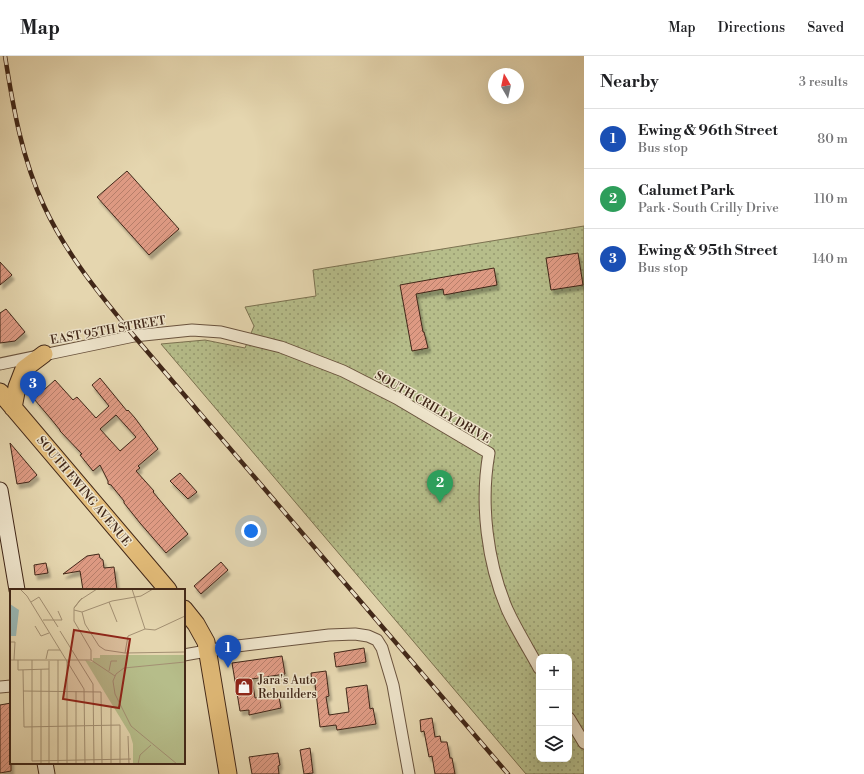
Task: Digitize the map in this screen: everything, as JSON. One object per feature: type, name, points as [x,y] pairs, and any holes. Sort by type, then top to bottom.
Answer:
[{"type":"main road","points":[[13,408],[17,388],[24,369],[44,354]]},
{"type":"main road","name":"SOUTH EWING AVENUE","points":[[0,392],[167,589]]},
{"type":"main road","points":[[185,610],[203,635],[208,650],[228,774]]},
{"type":"street","name":"EAST 95TH STREET","points":[[0,364],[134,336],[192,330],[222,332]]},
{"type":"street","name":"SOUTH CRILLY DRIVE","points":[[222,332],[281,347],[343,371],[396,398],[489,453],[485,473],[485,512],[490,551],[497,580],[510,614],[536,663]]},
{"type":"street","points":[[0,490],[17,589]]},
{"type":"street","points":[[185,655],[208,650],[329,635],[355,634],[368,636],[377,640],[382,648],[393,685],[409,774]]},
{"type":"street","points":[[0,688],[10,686]]},
{"type":"street","points":[[572,723],[584,743]]},
{"type":"street","points":[[45,764],[47,774]]},
{"type":"green space","points":[[584,226],[584,774],[526,774],[161,344],[205,340],[245,348],[254,326],[245,307],[316,296],[313,270]]},
{"type":"building","points":[[127,171],[179,229],[149,255],[97,197]]},
{"type":"building","points":[[578,253],[583,285],[551,290],[546,258]]},
{"type":"building","points":[[0,262],[12,275],[0,285]]},
{"type":"building","points":[[494,268],[497,285],[444,295],[443,289],[416,294],[423,332],[428,348],[412,351],[400,285]]},
{"type":"building","points":[[6,309],[25,332],[15,341],[0,343],[0,313]]},
{"type":"building","points":[[100,378],[127,411],[128,410],[135,418],[158,449],[138,466],[140,468],[136,471],[188,534],[166,553],[140,523],[111,485],[108,484],[100,465],[93,471],[80,455],[82,454],[60,431],[34,399],[55,380],[73,400],[77,397],[96,418],[109,406],[92,385]],"holes":[[[116,415],[136,437],[120,451],[100,429]]]},
{"type":"building","points":[[10,443],[37,475],[29,482],[17,484]]},
{"type":"building","points":[[180,473],[197,492],[188,499],[170,481]]},
{"type":"building","points":[[99,554],[100,558],[103,560],[104,568],[114,567],[117,589],[83,589],[80,571],[63,574],[87,556]]},
{"type":"building","points":[[221,562],[228,570],[201,594],[194,586]]},
{"type":"building","points":[[46,563],[48,573],[35,575],[34,565]]},
{"type":"building","points":[[364,648],[366,662],[336,667],[334,653]]},
{"type":"building","name":"Jara's Auto Rebuilders","points":[[282,656],[285,674],[252,679],[255,698],[271,695],[279,697],[281,708],[249,715],[249,710],[240,711],[232,663]]},
{"type":"building","points":[[326,671],[329,696],[326,697],[329,715],[349,712],[346,688],[367,685],[370,709],[373,708],[376,724],[337,730],[336,725],[320,727],[315,684],[312,684],[311,673]]},
{"type":"building","points":[[10,703],[11,771],[0,773],[0,705]]},
{"type":"building","points":[[432,718],[435,737],[440,736],[441,742],[447,742],[455,774],[435,774],[432,756],[429,757],[424,731],[421,732],[420,720]]},
{"type":"building","points":[[310,748],[313,773],[304,774],[300,750]]},
{"type":"building","points":[[278,753],[280,765],[278,766],[279,774],[252,774],[249,757]]},
{"type":"railway","points":[[5,56],[19,132],[36,188],[53,224],[73,258],[109,306],[134,336],[508,774]]},
{"type":"place","name":"Ewing & 95th Street","points":[[33,404]]},
{"type":"place","name":"Calumet Park","points":[[440,503]]},
{"type":"place","name":"Ewing & 96th Street","points":[[228,668]]},
{"type":"place","name":"Jara's Auto Rebuilders","points":[[244,687]]}]
